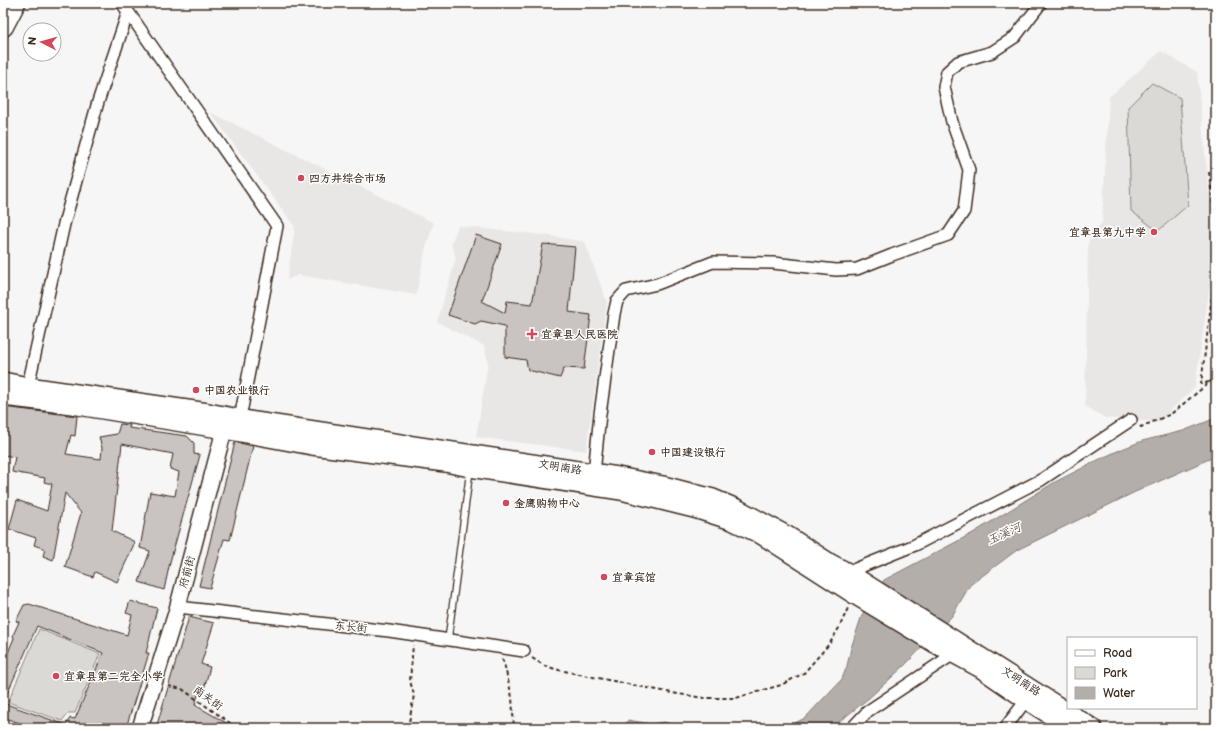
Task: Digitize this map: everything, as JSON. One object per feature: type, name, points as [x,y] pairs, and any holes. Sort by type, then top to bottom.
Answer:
[{"type":"highway","points":[[3,26],[15,3]]},
{"type":"main road","points":[[3,381],[232,418]]},
{"type":"main road","points":[[3,398],[232,418]]},
{"type":"main road","name":"文明南路","points":[[232,418],[471,461],[594,473],[663,485],[713,498],[737,508],[787,535],[868,585],[941,640],[960,650],[1030,695],[1093,728]]},
{"type":"main road","points":[[471,461],[620,491],[694,509],[732,521],[761,534],[867,603],[941,640]]},
{"type":"main road","points":[[1030,695],[1070,728]]},
{"type":"street","points":[[594,473],[600,414],[614,314],[617,301],[626,291],[657,284],[713,262],[773,263],[836,270],[857,269],[948,235],[964,211],[969,170],[952,122],[944,87],[947,72],[958,62],[992,52],[1015,37],[1041,3]]},
{"type":"street","points":[[125,7],[277,226],[232,418]]},
{"type":"street","points":[[28,386],[64,224],[125,7]]},
{"type":"street","name":"府前街","points":[[140,728],[178,607],[232,418]]},
{"type":"street","points":[[848,572],[915,545],[1041,480],[1131,420]]},
{"type":"street","name":"东长街","points":[[178,607],[414,635],[524,651]]},
{"type":"street","points":[[852,728],[868,711],[960,650]]},
{"type":"street","points":[[1005,728],[1030,695]]},
{"type":"lane","points":[[448,640],[471,461]]},
{"type":"path","points":[[1209,172],[1216,228]]},
{"type":"path","points":[[1208,382],[1201,384],[1216,265]]},
{"type":"path","points":[[1131,420],[1141,427],[1171,414],[1208,382],[1216,377]]},
{"type":"path","points":[[524,651],[534,660],[545,666],[560,670],[672,693],[704,698],[736,698],[781,685],[804,673],[830,643],[839,628],[848,608],[842,604]]},
{"type":"path","points":[[408,728],[414,695],[410,681],[414,635]]},
{"type":"path","points":[[496,647],[504,663],[512,697],[514,728]]},
{"type":"path","name":"南关街","points":[[168,686],[182,689],[237,728]]},
{"type":"shaded area","name":"宜章县第九中学","points":[[1161,51],[1197,72],[1215,251],[1195,387],[1159,422],[1105,418],[1085,406],[1088,242],[1102,222],[1109,97]]},
{"type":"shaded area","name":"四方井综合市场","points":[[210,112],[434,223],[426,247],[416,295],[298,275],[287,280],[295,227]]},
{"type":"shaded area","name":"宜章县人民医院","points":[[458,226],[545,235],[585,242],[607,302],[586,451],[476,437],[488,363],[484,346],[437,322],[456,258],[451,244]]},
{"type":"green space","points":[[1152,83],[1180,98],[1188,205],[1158,231],[1131,211],[1128,107]]},
{"type":"green space","points":[[39,629],[100,654],[75,713],[68,713],[62,721],[8,702]]},
{"type":"water","name":"玉溪河","points":[[1216,418],[1216,456],[1133,493],[1017,550],[970,585],[952,616],[904,666],[869,698],[840,721],[837,728],[785,728],[805,718],[842,679],[862,615],[884,580],[973,533],[1055,482],[1100,459],[1142,441],[1183,431]]},
{"type":"water","points":[[628,720],[651,724],[664,722],[685,728],[623,728]]},
{"type":"building","points":[[476,235],[502,244],[482,301],[505,313],[507,301],[532,304],[543,244],[575,247],[569,312],[591,315],[584,369],[564,368],[560,378],[528,370],[526,360],[505,357],[505,326],[481,321],[475,324],[448,315]]},
{"type":"building","points":[[3,407],[77,416],[75,436],[71,435],[66,454],[101,459],[102,448],[99,437],[117,434],[120,424],[130,425],[129,428],[187,436],[194,443],[194,454],[200,455],[170,562],[164,590],[139,582],[150,551],[140,548],[150,492],[175,496],[179,472],[170,469],[173,454],[122,444],[112,531],[135,542],[117,582],[95,572],[93,577],[65,567],[81,513],[65,493],[53,560],[43,556],[45,549],[34,545],[36,538],[9,529],[17,500],[47,511],[52,484],[44,482],[45,478],[12,472],[15,457],[3,455]]},
{"type":"building","points":[[235,442],[253,446],[230,540],[224,539],[210,588],[199,586]]},
{"type":"building","points":[[130,601],[157,608],[146,653],[149,653],[126,728],[33,728],[3,717],[3,665],[19,622],[16,621],[24,605],[29,604],[127,635],[132,615],[126,613]],"holes":[[[37,626],[103,653],[75,719],[70,718],[66,725],[3,703]]]},
{"type":"building","points":[[189,617],[214,623],[201,664],[210,667],[204,689],[200,688],[195,705],[235,728],[156,728]]},
{"type":"place","name":"四方井综合市场","points":[[301,178]]},
{"type":"place","name":"宜章县第九中学","points":[[1154,232]]},
{"type":"place","name":"宜章县人民医院","points":[[532,334]]},
{"type":"place","name":"中国农业银行","points":[[196,390]]},
{"type":"place","name":"中国建设银行","points":[[652,452]]},
{"type":"place","name":"金鹰购物中心","points":[[506,503]]},
{"type":"place","name":"宜章宾馆","points":[[604,577]]},
{"type":"place","name":"宜章县第二完全小学","points":[[56,676]]}]
